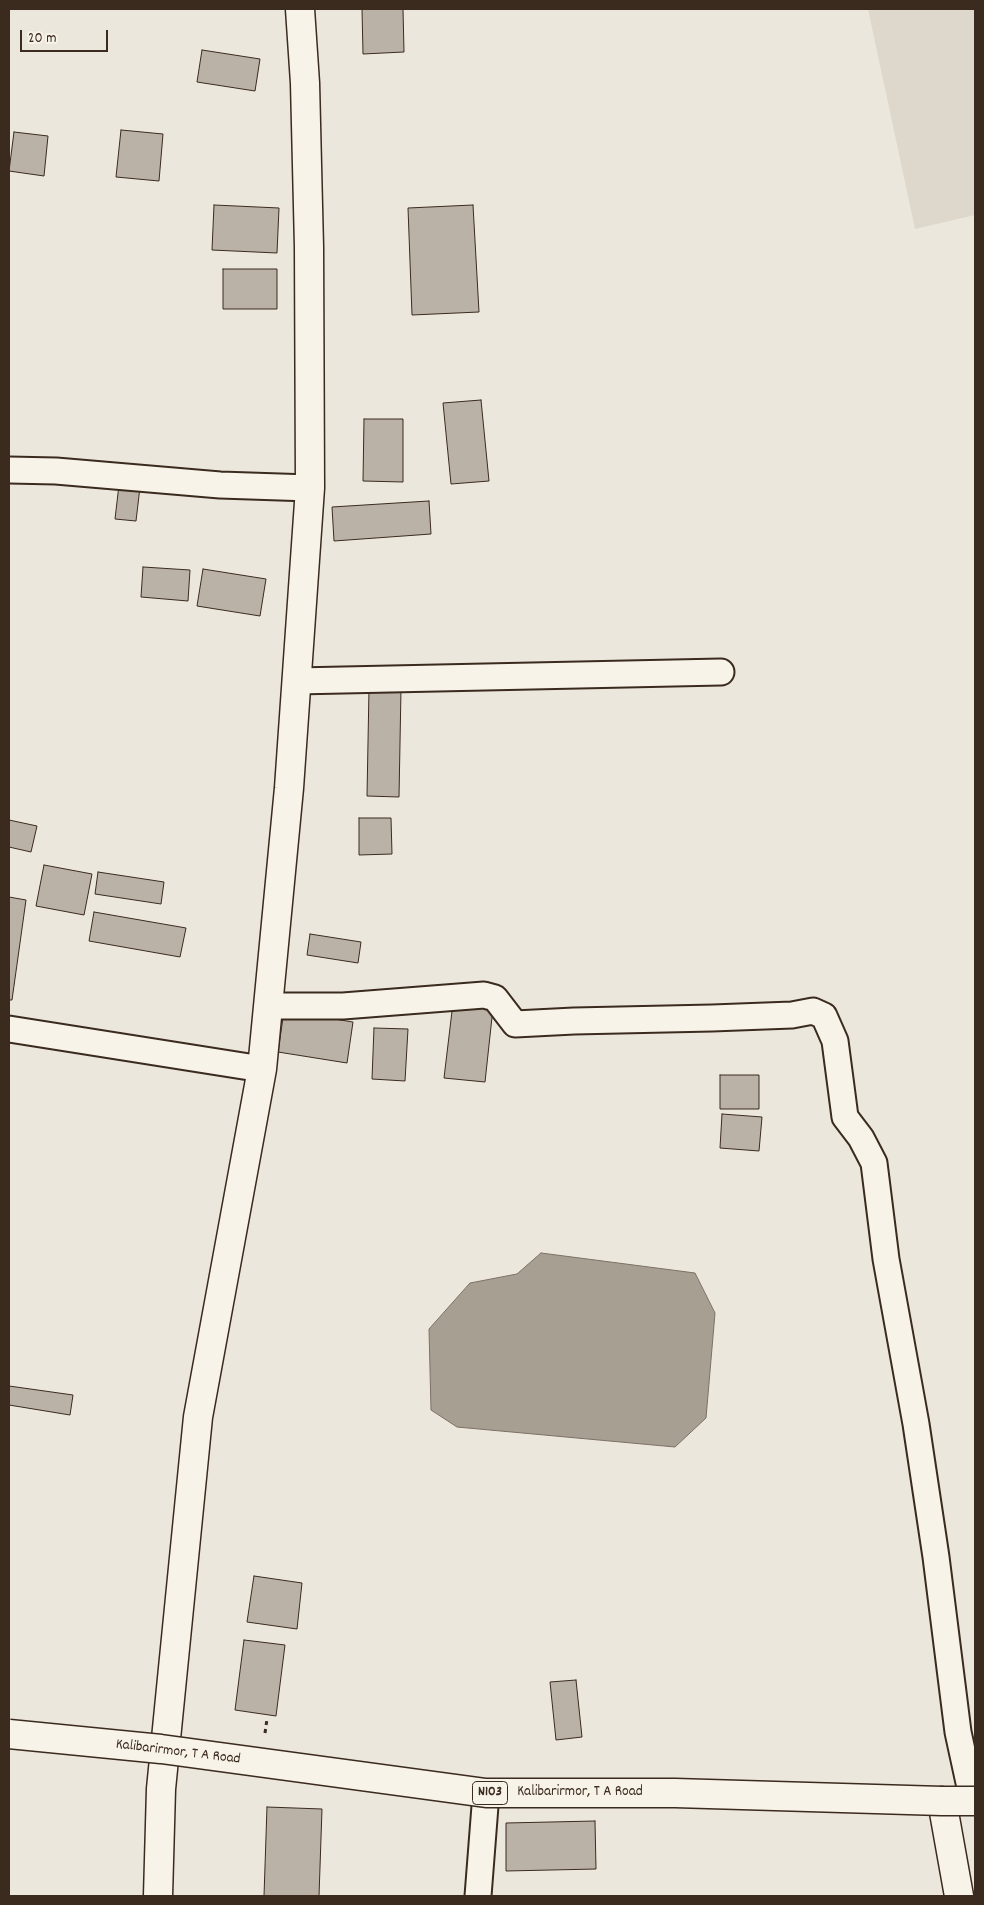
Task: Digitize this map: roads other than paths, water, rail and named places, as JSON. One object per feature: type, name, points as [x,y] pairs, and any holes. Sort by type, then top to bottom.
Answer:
[{"type":"main road","points":[[158,1896],[161,1789],[198,1418],[262,1069],[289,788],[310,488],[309,247],[305,83],[300,9]]},
{"type":"main road","name":"Kalibarirmor, T A Road","points":[[9,1734],[161,1749],[486,1793],[675,1793],[974,1801]]},
{"type":"main road","points":[[942,1801],[959,1896]]},
{"type":"street","points":[[9,470],[56,471],[220,485],[310,488]]},
{"type":"street","points":[[296,681],[721,672]]},
{"type":"street","points":[[268,1006],[343,1006],[484,995],[495,998],[515,1024],[792,1015],[813,1011],[824,1016],[835,1041],[845,1117],[874,1163],[886,1259],[915,1415],[936,1557],[958,1732],[974,1801]]},
{"type":"street","points":[[9,1030],[262,1069]]},
{"type":"street","points":[[478,1896],[486,1793]]}]
